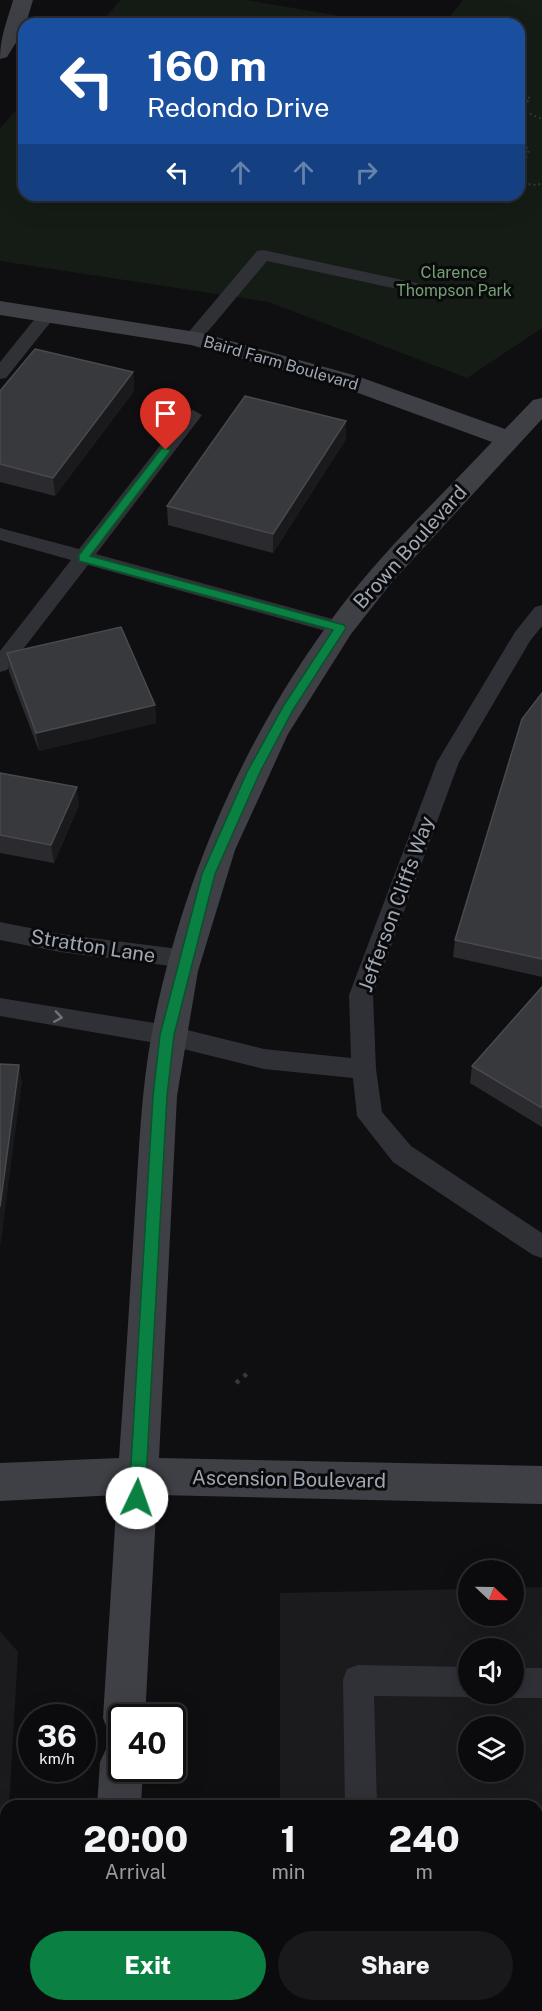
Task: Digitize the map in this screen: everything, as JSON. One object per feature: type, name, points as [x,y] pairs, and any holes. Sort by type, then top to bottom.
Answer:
[{"type":"street","points":[[18,18],[23,0]]},
{"type":"street","points":[[0,53],[16,27],[18,19]]},
{"type":"street","name":"Baird Farm Boulevard","points":[[0,308],[193,338],[348,381],[508,439]]},
{"type":"street","name":"Brown Boulevard","points":[[125,1704],[160,1096],[167,1035],[209,874],[253,772],[288,708],[340,628],[370,590],[542,405]]},
{"type":"street","name":"Ascension Boulevard","points":[[0,1482],[138,1476],[542,1485]]},
{"type":"street","points":[[119,1800],[121,1782]]},
{"type":"lane","points":[[193,338],[262,255],[421,289]]},
{"type":"lane","points":[[0,374],[48,314]]},
{"type":"lane","points":[[0,665],[193,414]]},
{"type":"lane","points":[[0,534],[340,628]]},
{"type":"lane","name":"Jefferson Cliffs Way","points":[[542,612],[522,636],[448,762],[361,995],[364,1069],[370,1116],[402,1154],[542,1247]]},
{"type":"lane","name":"Stratton Lane","points":[[0,931],[60,943],[187,960]]},
{"type":"lane","points":[[0,1007],[167,1035],[264,1059],[364,1069]]},
{"type":"lane","points":[[361,1800],[358,1680],[458,1682]]},
{"type":"lane","points":[[524,1683],[542,1683]]},
{"type":"path","points":[[525,113],[542,119]]},
{"type":"path","points":[[525,146],[529,150],[525,159]]},
{"type":"path","points":[[525,183],[542,184]]},
{"type":"path","points":[[236,1383],[248,1373]]},
{"type":"shaded area","points":[[542,1587],[542,1800],[280,1800],[280,1593],[458,1589],[458,1626],[524,1626],[524,1588]]},
{"type":"shaded area","points":[[0,1631],[18,1652],[9,1800],[0,1800]]},
{"type":"green space","points":[[121,0],[246,0],[351,18],[104,18]]},
{"type":"green space","name":"Clarence Thompson Park","points":[[463,0],[542,0],[542,328],[467,378],[269,302],[0,261],[0,128],[18,108],[18,201],[525,201],[525,18],[449,18]]},
{"type":"building","points":[[35,349],[133,372],[53,478],[0,464],[0,391]]},
{"type":"building","points":[[245,396],[346,421],[273,534],[167,506]]},
{"type":"building","points":[[121,627],[155,705],[36,733],[7,653]]},
{"type":"building","points":[[542,693],[542,959],[455,940],[522,719]]},
{"type":"building","points":[[0,773],[77,787],[51,845],[0,835]]},
{"type":"building","points":[[542,987],[542,1108],[472,1066]]},
{"type":"building","points":[[0,1064],[19,1065],[0,1207]]},
{"type":"route","points":[[137,1498],[160,1096],[167,1035],[209,874],[253,772],[288,708],[340,628],[83,558],[166,450]]}]
